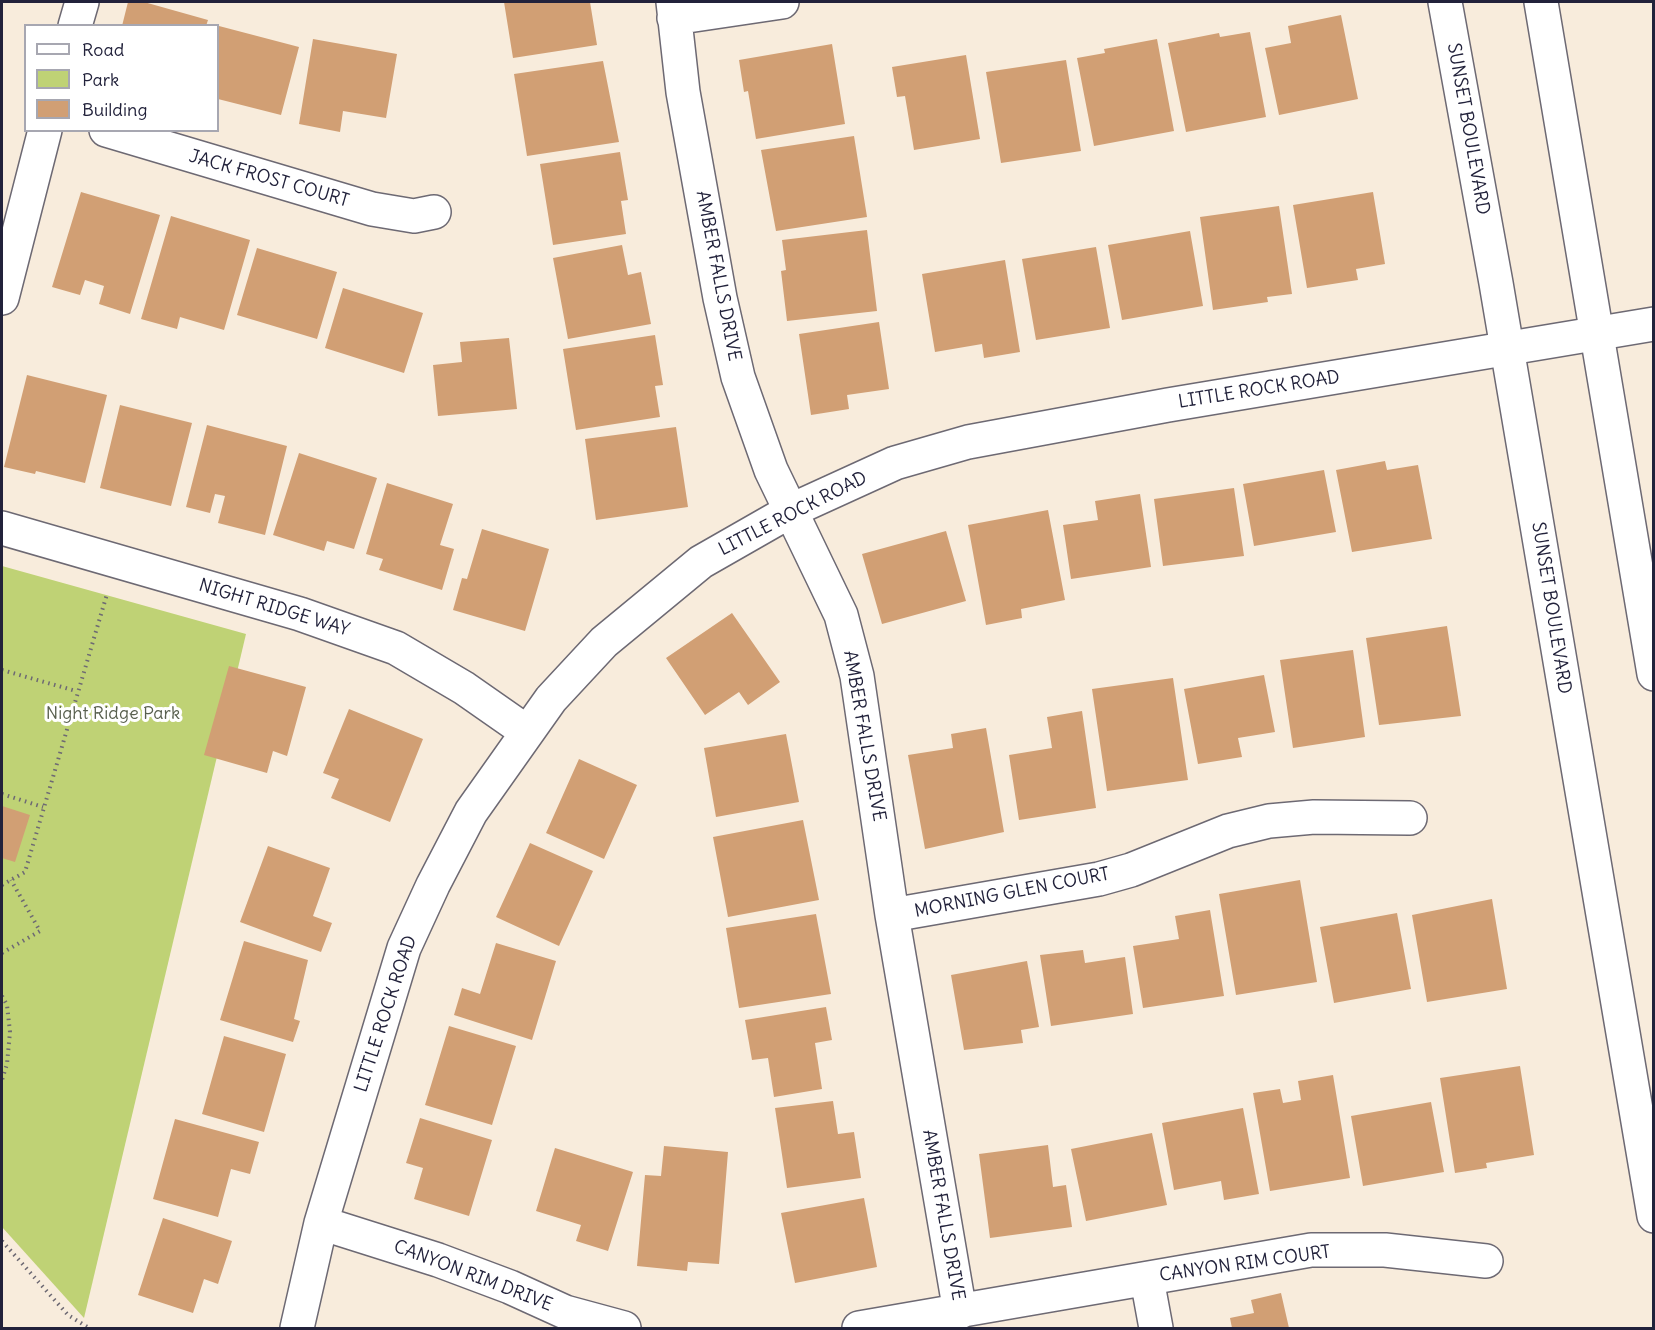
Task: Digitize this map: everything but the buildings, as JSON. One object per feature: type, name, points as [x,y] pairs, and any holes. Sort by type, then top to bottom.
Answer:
[{"type":"street","points":[[76,24],[82,2]]},
{"type":"street","points":[[673,10],[782,2]]},
{"type":"street","name":"SUNSET BOULEVARD","points":[[1445,2],[1653,1216]]},
{"type":"street","points":[[1541,2],[1653,674]]},
{"type":"street","name":"AMBER FALLS DRIVE","points":[[673,10],[684,92],[716,276],[738,377],[771,470],[841,615],[857,676],[892,915],[960,1312]]},
{"type":"street","points":[[2,298],[44,132]]},
{"type":"street","name":"JACK FROST COURT","points":[[113,132],[372,209],[414,216],[434,212]]},
{"type":"street","name":"LITTLE ROCK ROAD","points":[[297,1329],[321,1223],[404,948],[433,885],[471,812],[551,699],[604,642],[701,562],[792,510],[895,463],[968,442],[1168,405],[1653,324]]},
{"type":"street","name":"NIGHT RIDGE WAY","points":[[2,528],[300,614],[387,644],[432,667],[527,732]]},
{"type":"street","name":"MORNING GLEN COURT","points":[[892,915],[1099,879],[1131,870],[1228,831],[1269,821],[1314,817],[1410,818]]},
{"type":"street","name":"CANYON RIM DRIVE","points":[[321,1223],[438,1260],[510,1287],[565,1312],[624,1329]]},
{"type":"street","name":"CANYON RIM COURT","points":[[1147,1278],[1311,1250],[1385,1250],[1486,1261]]},
{"type":"street","points":[[859,1329],[1147,1278],[1156,1329]]},
{"type":"path","points":[[2,885],[25,873],[76,691],[108,589]]},
{"type":"path","points":[[2,670],[76,691]]},
{"type":"path","points":[[2,794],[43,807]]},
{"type":"path","points":[[2,953],[40,932],[11,880]]},
{"type":"path","points":[[2,996],[7,1005],[10,1032],[7,1064],[2,1080]]},
{"type":"path","points":[[2,1241],[68,1315],[89,1329]]},
{"type":"green space","name":"Night Ridge Park","points":[[2,566],[246,634],[84,1318],[2,1227]]}]
